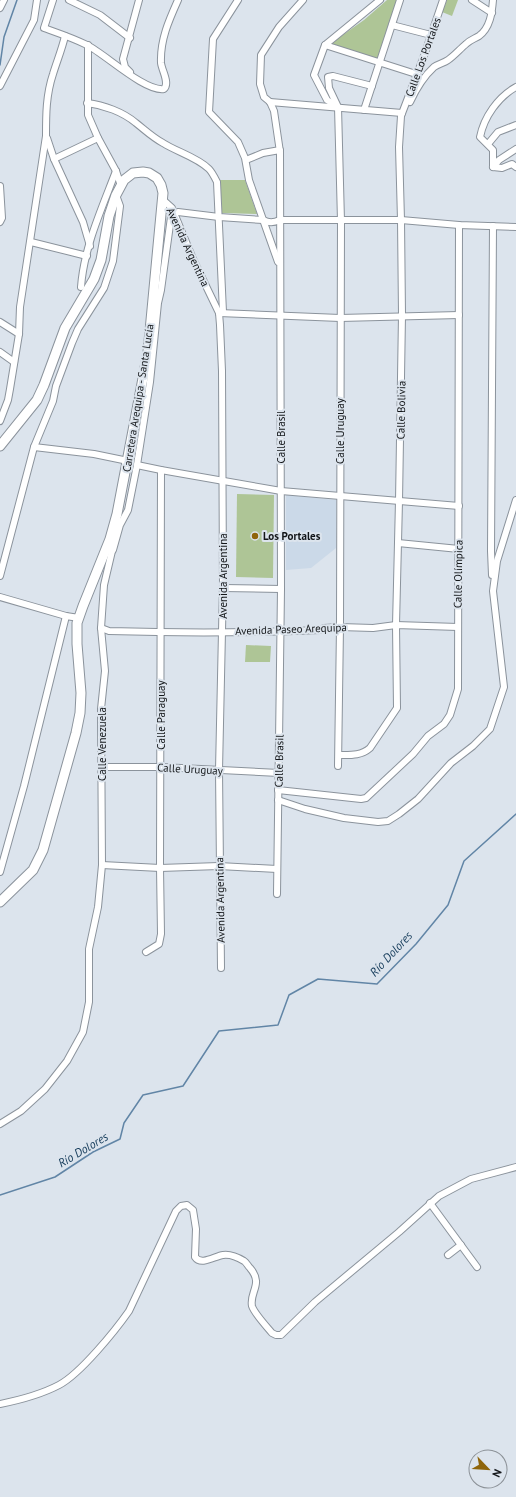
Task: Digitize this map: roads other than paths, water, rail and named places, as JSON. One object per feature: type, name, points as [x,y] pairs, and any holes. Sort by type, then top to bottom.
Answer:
[{"type":"main road","name":"Carretera Arequipa - Santa Lucía","points":[[0,446],[37,400],[65,328],[94,279],[101,260],[108,216],[124,180],[133,173],[146,172],[157,178],[162,189],[162,199],[148,352],[117,514],[110,539],[79,618],[77,629],[81,708],[76,733],[43,850],[36,865],[0,902]]},
{"type":"street","points":[[0,8],[4,0]]},
{"type":"street","points":[[0,86],[34,20],[37,0]]},
{"type":"street","points":[[53,0],[44,28],[88,45],[118,68],[156,89],[164,89],[167,84],[161,63],[162,42],[178,0]]},
{"type":"street","points":[[69,0],[100,15],[130,38]]},
{"type":"street","points":[[238,0],[213,39],[209,112],[238,142],[246,160],[249,180],[280,267]]},
{"type":"street","name":"Calle Brasil","points":[[277,894],[281,589],[280,150],[274,111],[270,102],[264,97],[260,84],[261,54],[278,27],[303,0]]},
{"type":"street","points":[[338,107],[327,100],[314,75],[325,46],[380,0]]},
{"type":"street","points":[[364,110],[400,0]]},
{"type":"street","name":"Calle Los Portales","points":[[402,113],[431,35],[442,0]]},
{"type":"street","points":[[472,0],[492,13]]},
{"type":"street","points":[[270,102],[402,113],[418,86],[431,71],[436,66],[447,61],[486,28],[492,13],[493,0]]},
{"type":"street","points":[[135,78],[125,67],[123,59],[130,38],[138,1]]},
{"type":"street","points":[[392,25],[431,35]]},
{"type":"street","points":[[0,421],[8,400],[19,334],[20,307],[46,136],[46,114],[49,90],[63,47],[65,36]]},
{"type":"street","points":[[88,45],[88,115],[98,138],[116,171],[121,186]]},
{"type":"street","points":[[325,46],[416,74]]},
{"type":"street","points":[[338,107],[329,88],[328,77],[333,76],[372,86]]},
{"type":"street","points":[[493,167],[493,150],[480,138],[482,128],[491,109],[516,86]]},
{"type":"street","points":[[87,103],[101,105],[126,116],[136,122],[143,130],[163,143],[210,170],[217,182],[221,312],[340,318],[402,315],[460,315]]},
{"type":"street","name":"Calle Uruguay","points":[[338,107],[341,221],[340,627],[338,766]]},
{"type":"street","name":"Calle Bolivia","points":[[338,755],[359,754],[365,752],[370,748],[397,708],[396,625],[402,315],[399,147],[400,116],[402,113]]},
{"type":"street","points":[[488,144],[498,132],[516,125]]},
{"type":"street","points":[[46,136],[54,159],[83,222],[90,246]]},
{"type":"street","points":[[54,159],[98,138]]},
{"type":"street","points":[[493,167],[499,160],[516,149]]},
{"type":"street","points":[[246,160],[263,153],[280,150]]},
{"type":"street","points":[[493,167],[502,168],[512,164],[516,167]]},
{"type":"street","points":[[81,287],[83,267],[98,218],[116,171]]},
{"type":"street","points":[[0,186],[2,218],[0,222]]},
{"type":"street","points":[[0,576],[34,447],[53,401],[56,386],[78,329],[104,288],[111,269],[120,206],[116,196]]},
{"type":"street","name":"Avenida Argentina","points":[[162,199],[172,208],[193,259],[221,312],[223,588],[219,770],[220,968]]},
{"type":"street","points":[[112,551],[120,525],[128,510],[137,465],[150,382],[158,303],[172,208]]},
{"type":"street","points":[[178,212],[263,220],[267,222],[275,222],[280,220],[401,220],[459,225],[516,227]]},
{"type":"street","name":"Calle Olímpica","points":[[278,790],[361,799],[370,795],[388,776],[413,754],[428,736],[444,724],[450,716],[458,689],[459,225]]},
{"type":"street","points":[[278,800],[305,809],[344,818],[378,822],[388,821],[418,800],[451,763],[473,746],[490,729],[504,687],[493,591],[491,552],[493,226]]},
{"type":"street","points":[[31,242],[87,256]]},
{"type":"street","points":[[0,322],[19,334]]},
{"type":"street","points":[[0,352],[14,362]]},
{"type":"street","points":[[34,447],[94,454],[128,460]]},
{"type":"street","points":[[137,465],[281,491],[459,506]]},
{"type":"street","name":"Calle Paraguay","points":[[146,952],[159,944],[161,940],[161,470]]},
{"type":"street","points":[[493,591],[497,561],[516,500]]},
{"type":"street","name":"Calle Venezuela","points":[[0,1124],[21,1111],[45,1089],[67,1061],[82,1032],[89,1002],[89,949],[98,907],[102,865],[101,710],[105,671],[101,628],[104,585],[112,551],[110,539]]},
{"type":"street","points":[[398,543],[459,549]]},
{"type":"street","points":[[223,588],[281,589]]},
{"type":"street","points":[[0,597],[66,616],[79,618]]},
{"type":"street","points":[[0,872],[24,786],[66,616]]},
{"type":"street","name":"Avenida Paseo Arequipa","points":[[101,628],[109,631],[280,632],[320,630],[324,628],[340,627],[373,628],[396,625],[458,627]]},
{"type":"street","name":"Calle Uruguay","points":[[101,767],[161,767],[279,773]]},
{"type":"street","points":[[102,865],[160,868],[219,866],[277,870]]},
{"type":"street","points":[[0,1404],[31,1397],[60,1384],[82,1366],[129,1311],[176,1211],[182,1206],[187,1205],[193,1210],[196,1224],[196,1259],[200,1261],[224,1255],[245,1261],[256,1276],[252,1308],[272,1333],[281,1335],[315,1302],[399,1232],[430,1203],[448,1190],[471,1179],[516,1167]]},
{"type":"street","points":[[430,1203],[478,1267]]},
{"type":"street","points":[[448,1255],[461,1245]]},
{"type":"waterway","points":[[0,65],[4,37],[17,0]]},
{"type":"waterway","name":"Río Dolores","points":[[0,1195],[55,1177],[93,1152],[120,1139],[124,1123],[143,1095],[183,1086],[219,1031],[278,1025],[289,995],[318,979],[377,984],[416,944],[448,905],[464,861],[516,814]]},
{"type":"place","name":"Los Portales","points":[[255,536]]}]
